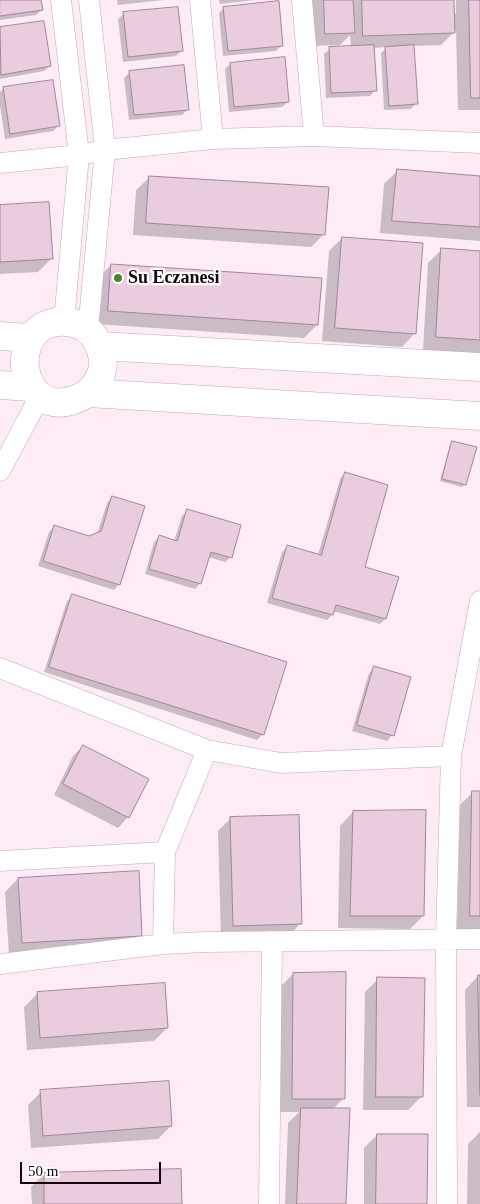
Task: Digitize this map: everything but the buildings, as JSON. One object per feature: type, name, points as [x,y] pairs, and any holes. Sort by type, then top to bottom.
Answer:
[{"type":"street","points":[[0,385],[35,391],[52,401],[65,403],[77,400],[88,393],[97,384],[102,372],[103,359],[84,333],[79,155],[61,0]]},
{"type":"street","points":[[84,333],[105,150],[89,0]]},
{"type":"street","points":[[200,0],[213,139]]},
{"type":"street","points":[[302,0],[314,136]]},
{"type":"street","points":[[1,158],[79,155],[105,150],[213,139],[314,136],[480,143]]},
{"type":"street","points":[[35,391],[24,375],[22,363],[24,350],[30,338],[45,326],[54,322],[84,333],[480,367]]},
{"type":"street","points":[[0,336],[30,338]]},
{"type":"street","points":[[0,471],[35,391]]},
{"type":"street","points":[[88,393],[480,416]]},
{"type":"street","points":[[447,1204],[446,939],[452,756],[480,601]]},
{"type":"street","points":[[0,668],[207,750],[281,762],[452,756]]},
{"type":"street","points":[[163,944],[165,852],[207,750]]},
{"type":"street","points":[[0,861],[165,852]]},
{"type":"street","points":[[0,964],[163,944],[480,938]]},
{"type":"street","points":[[270,1204],[272,941]]},
{"type":"place","name":"Su Eczanesi","points":[[118,278]]}]
